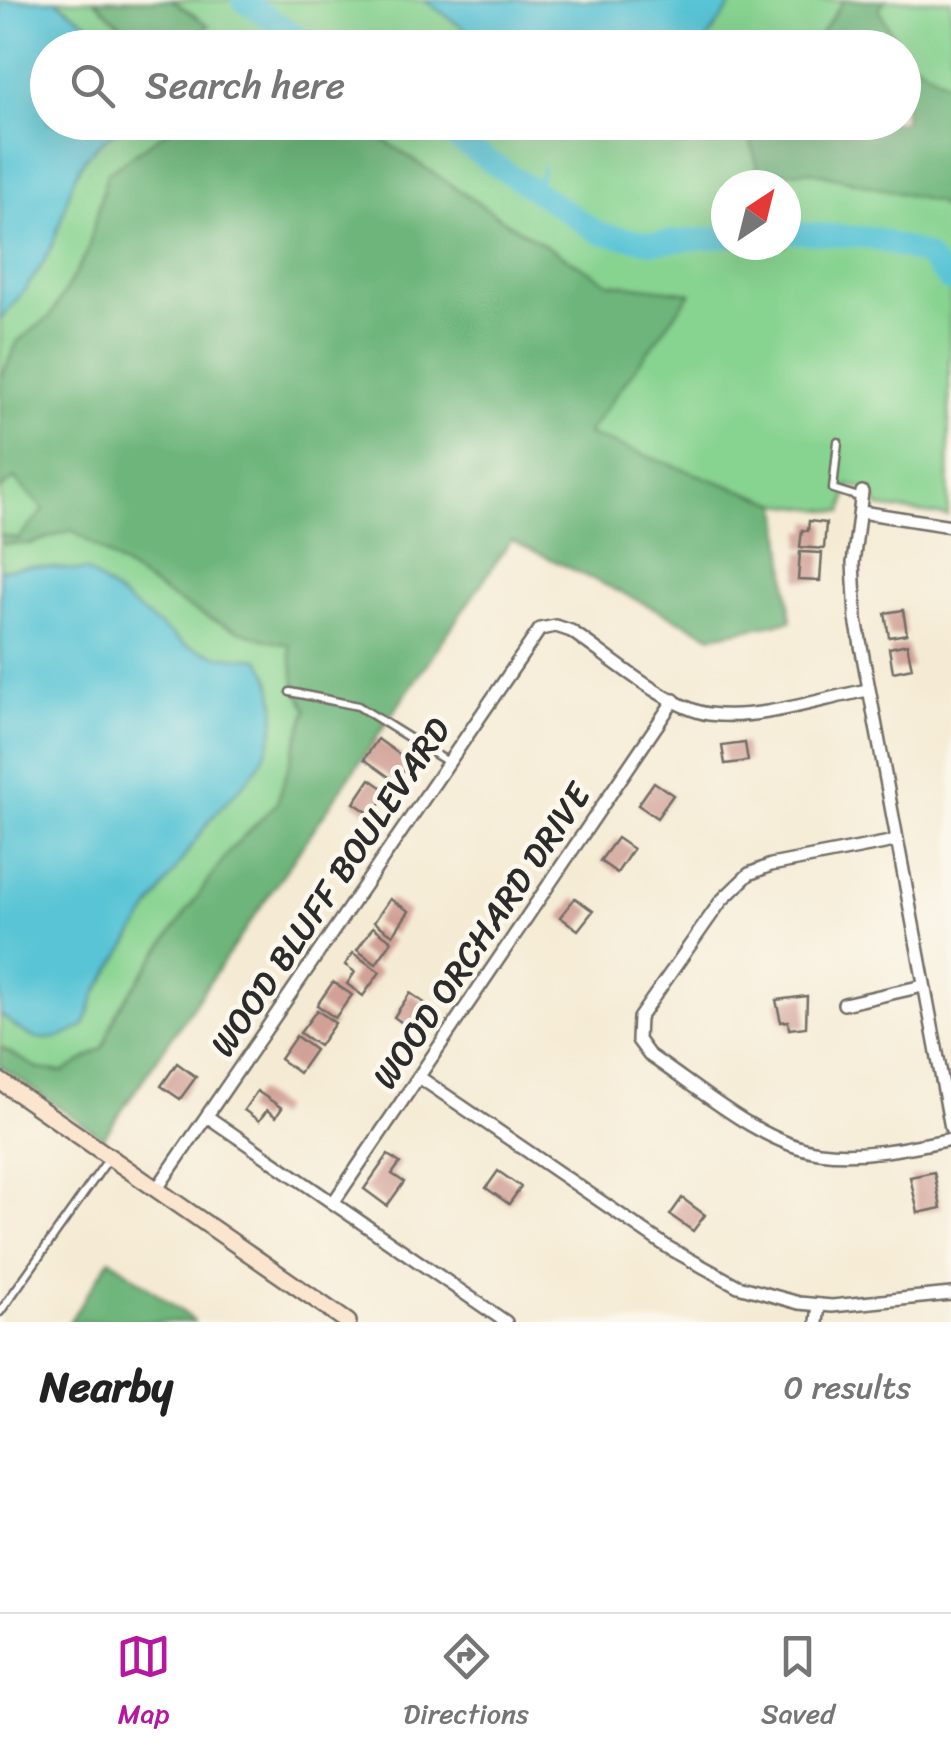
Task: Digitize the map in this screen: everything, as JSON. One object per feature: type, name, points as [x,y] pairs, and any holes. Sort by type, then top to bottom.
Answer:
[{"type":"street","points":[[951,526],[862,501],[854,590],[895,841],[951,1128]]},
{"type":"street","name":"WOOD BLUFF BOULEVARD","points":[[156,1190],[540,629],[556,626],[674,700]]},
{"type":"street","points":[[674,700],[706,714],[730,715],[868,690]]},
{"type":"street","name":"WOOD ORCHARD DRIVE","points":[[333,1202],[674,700]]},
{"type":"street","points":[[895,841],[757,869],[730,890],[639,1018],[638,1040],[650,1055],[767,1133],[805,1149],[860,1153],[951,1139]]},
{"type":"street","points":[[844,1004],[924,986]]},
{"type":"street","points":[[420,1078],[694,1264],[767,1296],[819,1305],[951,1294]]},
{"type":"street","points":[[0,1081],[348,1322]]},
{"type":"street","points":[[208,1117],[506,1322]]},
{"type":"street","points":[[816,1322],[819,1305]]},
{"type":"lane","points":[[838,442],[833,490],[862,501]]},
{"type":"lane","points":[[290,692],[358,706],[448,762]]},
{"type":"lane","points":[[0,1312],[110,1157]]},
{"type":"green space","points":[[0,0],[94,0],[126,30],[30,30],[30,140],[155,140],[108,173],[87,253],[50,317],[18,341],[0,379]]},
{"type":"green space","points":[[94,0],[172,0],[209,26],[203,30],[128,30]]},
{"type":"green space","points":[[172,0],[844,0],[824,30],[203,30],[209,26]]},
{"type":"green space","points":[[844,0],[885,0],[879,9],[890,30],[824,30]]},
{"type":"green space","points":[[885,0],[951,0],[951,86],[921,68],[921,30],[890,30],[879,9]]},
{"type":"green space","points":[[921,67],[951,86],[951,214],[936,202],[810,171],[758,170],[753,140],[921,140]]},
{"type":"green space","points":[[155,140],[384,140],[511,225],[609,283],[691,293],[587,434],[779,504],[791,621],[712,636],[511,540],[103,1138],[0,1066],[0,1047],[39,1069],[63,1072],[103,1048],[117,1011],[230,850],[277,803],[307,709],[296,688],[289,645],[201,614],[72,530],[30,544],[0,544],[0,535],[18,539],[44,510],[14,478],[0,490],[0,380],[18,341],[50,317],[87,253],[107,173]]},
{"type":"green space","points":[[384,140],[753,140],[758,170],[711,170],[711,260],[801,260],[801,171],[936,202],[951,214],[948,516],[879,507],[871,491],[849,485],[843,512],[779,504],[586,435],[690,293],[609,283],[511,225]]},
{"type":"green space","points":[[14,478],[45,510],[18,539],[0,535],[0,490]]},
{"type":"green space","points":[[72,530],[201,614],[289,645],[296,688],[307,709],[277,803],[230,850],[117,1011],[103,1048],[64,1072],[39,1069],[0,1047],[0,544],[30,544]]},
{"type":"green space","points":[[110,1259],[192,1319],[194,1322],[69,1322]]},
{"type":"water","points":[[0,0],[56,0],[97,30],[30,30],[30,140],[104,140],[76,174],[48,253],[0,320]]},
{"type":"water","points":[[424,0],[735,0],[714,30],[466,30]]},
{"type":"water","points":[[32,566],[87,571],[185,645],[219,656],[259,659],[270,679],[275,712],[263,758],[181,861],[96,993],[84,1026],[49,1039],[21,1031],[0,1014],[0,570]]},
{"type":"building","points":[[809,521],[826,523],[824,549],[800,547],[802,530],[808,531]]},
{"type":"building","points":[[800,552],[822,553],[820,581],[798,580]]},
{"type":"building","points":[[903,610],[907,634],[889,637],[885,613]]},
{"type":"building","points":[[907,644],[912,668],[893,672],[889,648]]},
{"type":"building","points":[[378,739],[410,762],[396,782],[364,759]]},
{"type":"building","points":[[745,743],[748,761],[725,764],[722,746]]},
{"type":"building","points":[[370,779],[389,792],[372,815],[354,803]]},
{"type":"building","points":[[654,782],[673,795],[657,818],[638,805]]},
{"type":"building","points":[[617,838],[633,849],[617,873],[600,861]]},
{"type":"building","points":[[575,898],[593,911],[578,930],[560,917]]},
{"type":"building","points":[[390,899],[409,911],[393,935],[374,922]]},
{"type":"building","points":[[373,927],[392,941],[376,964],[357,950]]},
{"type":"building","points":[[353,953],[380,972],[363,996],[347,984],[355,972],[345,965]]},
{"type":"building","points":[[333,982],[352,995],[335,1018],[317,1005]]},
{"type":"building","points":[[410,993],[429,1006],[412,1030],[394,1017]]},
{"type":"building","points":[[807,996],[806,1027],[789,1029],[788,1021],[781,1022],[776,1000]]},
{"type":"building","points":[[317,1010],[335,1023],[319,1046],[300,1033]]},
{"type":"building","points":[[296,1036],[315,1050],[299,1073],[280,1059]]},
{"type":"building","points":[[177,1063],[196,1077],[180,1099],[161,1086]]},
{"type":"building","points":[[257,1091],[282,1108],[276,1117],[267,1110],[259,1121],[244,1110]]},
{"type":"building","points":[[388,1155],[400,1163],[392,1174],[404,1182],[387,1206],[364,1189]]},
{"type":"building","points":[[498,1171],[521,1187],[509,1204],[486,1188]]},
{"type":"building","points":[[934,1172],[941,1208],[918,1213],[910,1177]]},
{"type":"building","points":[[682,1198],[705,1215],[693,1231],[670,1215]]},
{"type":"waterway","points":[[242,0],[288,30]]},
{"type":"waterway","points":[[457,140],[599,233],[653,243],[711,238]]},
{"type":"waterway","points":[[535,191],[543,167]]},
{"type":"waterway","points":[[801,233],[874,238],[925,255],[951,282]]}]
